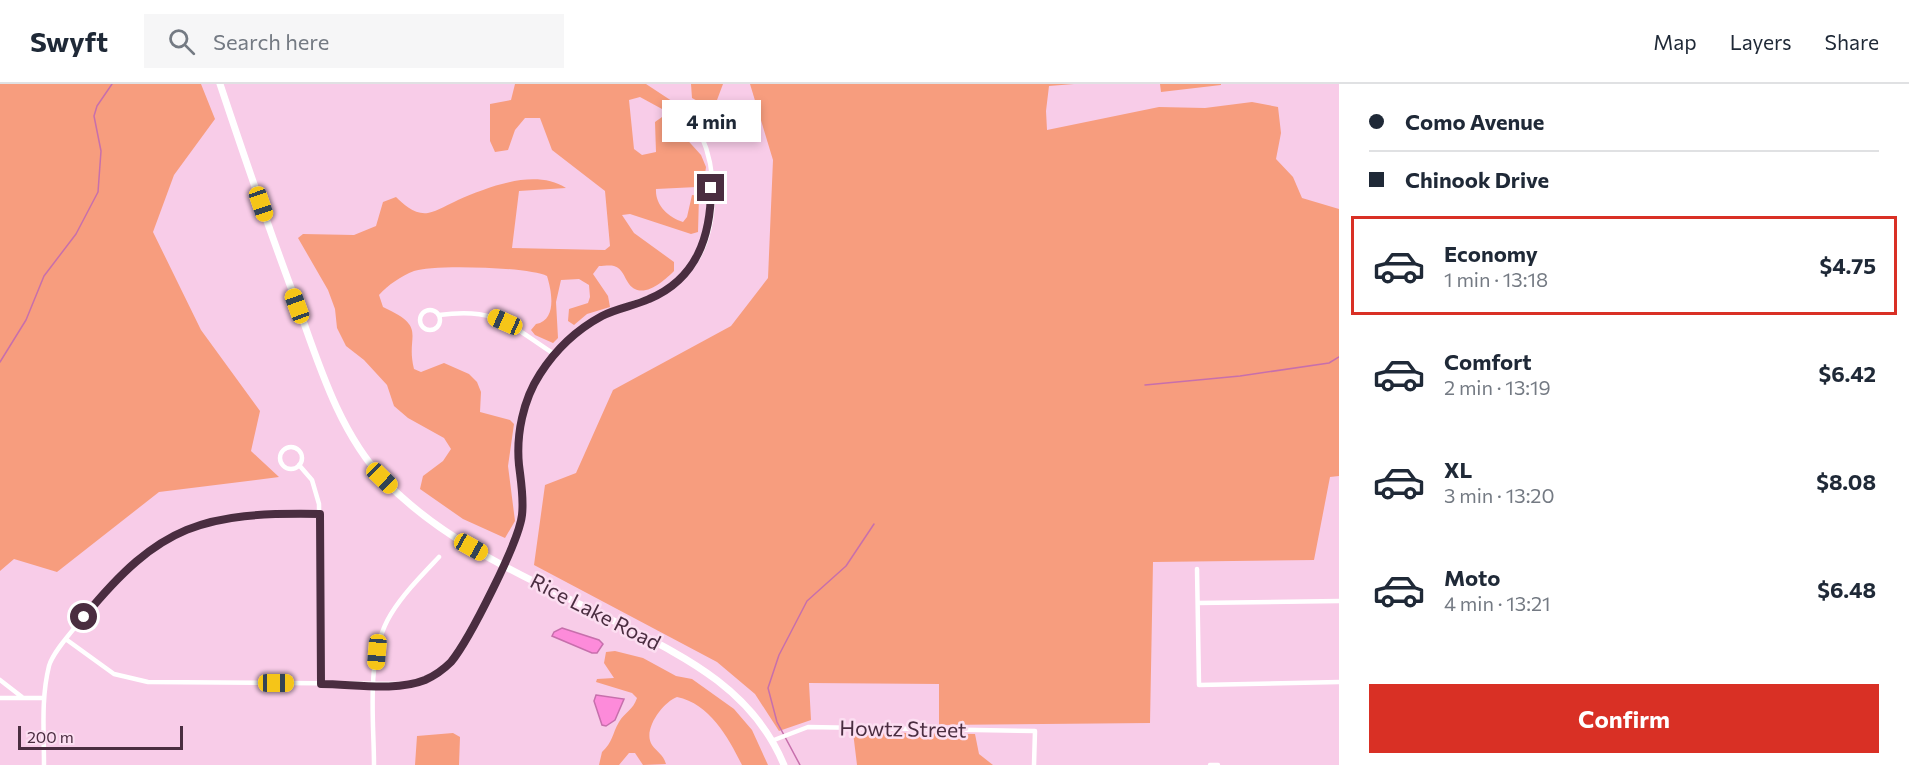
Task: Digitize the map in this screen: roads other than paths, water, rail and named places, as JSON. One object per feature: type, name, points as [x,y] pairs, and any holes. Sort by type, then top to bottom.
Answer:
[{"type":"main road","name":"Rice Lake Road","points":[[220,84],[327,385],[352,436],[382,478],[417,512],[454,538],[673,651],[720,680],[749,709],[774,740],[784,765]]},
{"type":"street","points":[[664,120],[684,130],[690,136],[701,135],[706,129],[706,121],[698,114],[687,116],[683,123],[684,130]]},
{"type":"street","points":[[67,639],[106,669],[134,681],[409,684],[423,680],[444,668],[452,661],[504,564],[522,517],[523,493],[519,450],[524,410],[535,382],[554,354],[583,328],[605,314],[662,294],[680,279],[697,259],[709,227],[711,209],[709,152],[701,135]]},
{"type":"street","points":[[439,315],[440,322],[434,330],[422,327],[420,317],[424,312],[434,311],[439,315],[468,311],[487,314],[505,322],[554,354]]},
{"type":"street","points":[[294,447],[300,451],[302,458],[299,465],[290,468],[284,466],[280,460],[283,450],[294,447]]},
{"type":"street","points":[[299,465],[312,480],[318,493],[321,684]]},
{"type":"street","points":[[44,765],[43,698],[50,662],[123,572],[170,537],[203,523],[238,515],[320,514]]},
{"type":"street","points":[[374,765],[374,685],[377,652],[390,616],[403,597],[439,557]]},
{"type":"street","points":[[1197,569],[1199,685],[1339,682]]},
{"type":"street","points":[[1198,603],[1339,601]]},
{"type":"street","points":[[0,680],[22,697]]},
{"type":"street","points":[[0,698],[43,698]]},
{"type":"street","name":"Howtz Street","points":[[774,740],[808,727],[1035,731],[1034,765]]},
{"type":"street","points":[[1210,765],[1218,765]]},
{"type":"waterway","points":[[0,362],[26,320],[44,276],[76,234],[98,192],[101,151],[94,116],[97,106],[112,84]]},
{"type":"waterway","points":[[1145,385],[1240,376],[1329,363],[1339,357]]},
{"type":"waterway","points":[[800,765],[777,722],[768,688],[779,655],[807,601],[846,566],[874,524]]}]
